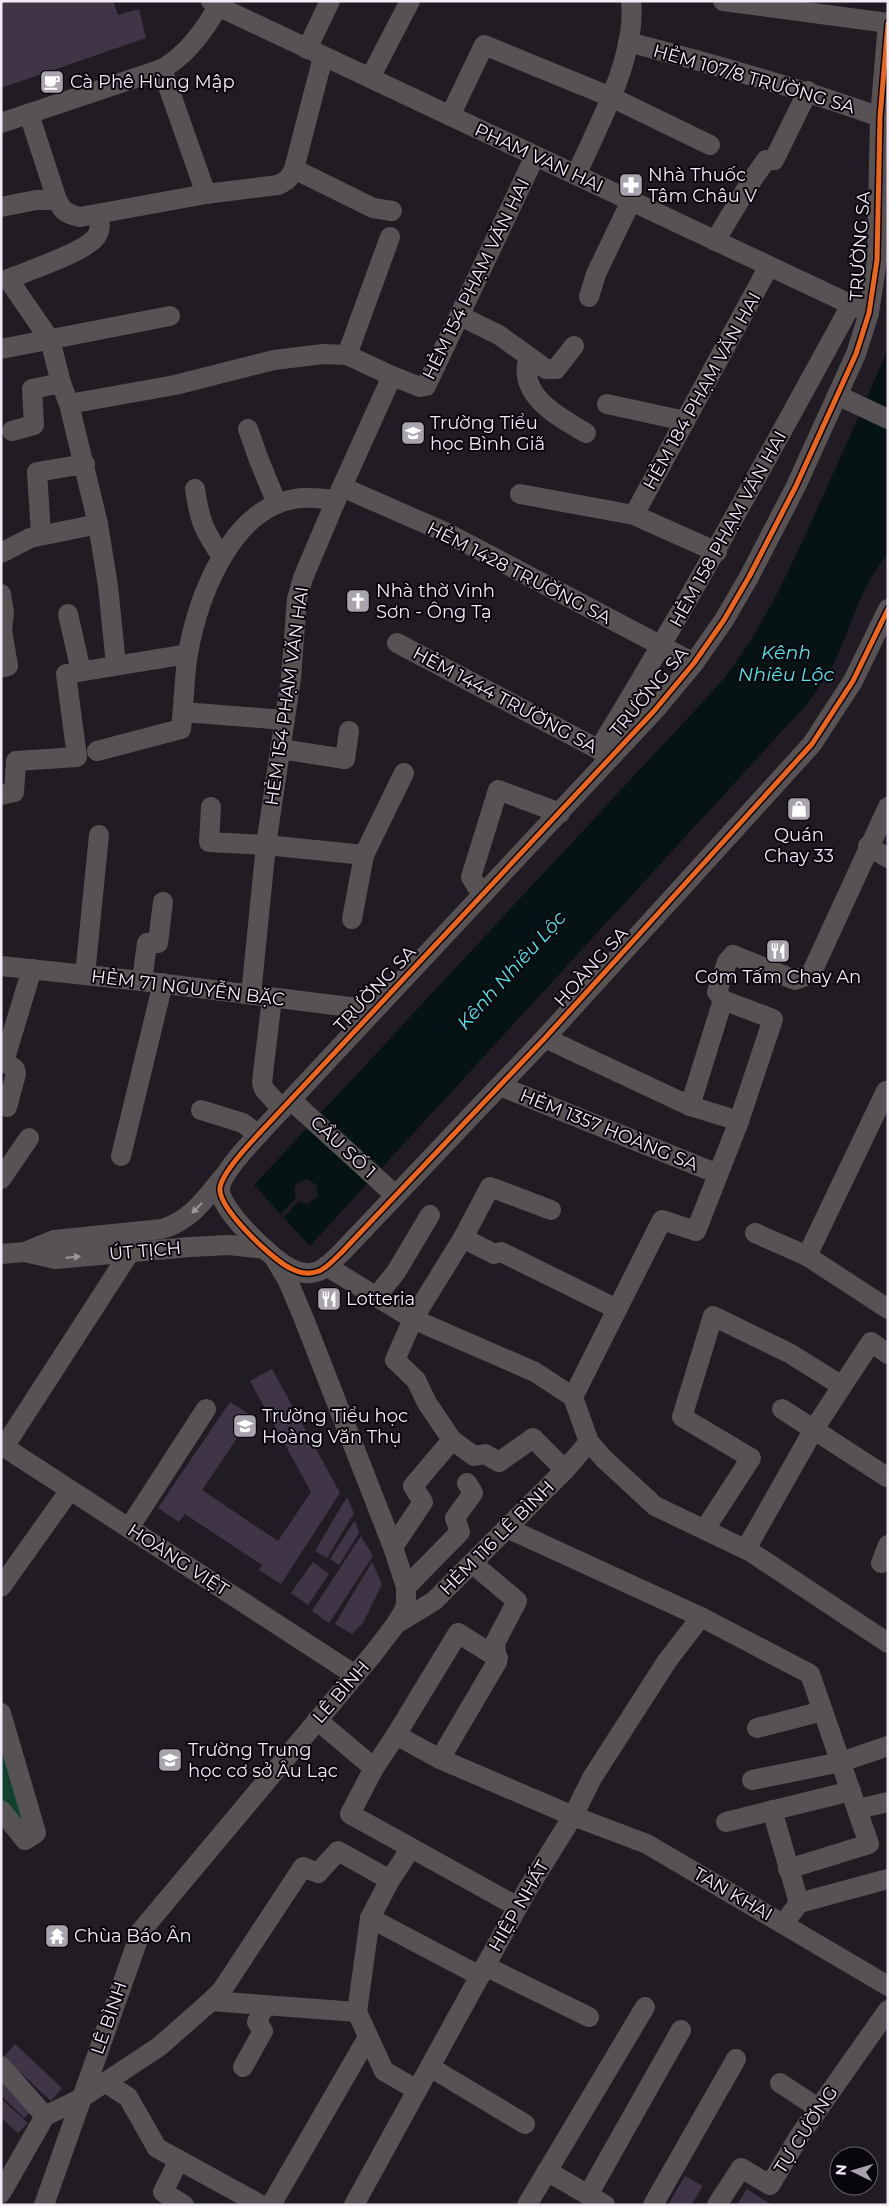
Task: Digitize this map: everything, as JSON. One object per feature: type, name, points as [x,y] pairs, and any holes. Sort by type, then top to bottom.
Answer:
[{"type":"street","points":[[29,114],[60,208],[68,214],[80,216],[99,214],[206,194],[278,185],[290,177],[294,169],[315,53],[330,1]]},
{"type":"street","points":[[370,78],[410,1]]},
{"type":"street","points":[[576,176],[612,97],[628,42],[632,20],[631,1]]},
{"type":"street","points":[[723,1],[888,23]]},
{"type":"street","points":[[1,123],[162,69],[176,61],[187,50],[217,3]]},
{"type":"street","name":"PHAM VAN HAI","points":[[217,3],[315,53],[860,309]]},
{"type":"street","name":"TRƯỜNG SA","points":[[223,1178],[258,1135],[292,1106],[374,1010],[560,813],[606,753],[654,711],[694,664],[724,620],[846,399],[856,354],[860,309],[877,260],[883,214],[880,117],[888,23]]},
{"type":"street","name":"HẺM 107/8 TRƯỜNG SA","points":[[628,42],[808,91],[880,117]]},
{"type":"street","points":[[450,116],[484,45],[612,97],[710,145]]},
{"type":"street","points":[[162,69],[206,194]]},
{"type":"street","points":[[716,241],[766,160],[774,160],[808,91]]},
{"type":"street","name":"HẺM 154 PHẠM VĂN HAI","points":[[252,995],[266,845],[285,720],[297,599],[303,578],[392,376],[420,387],[426,386],[535,156]]},
{"type":"street","points":[[294,169],[373,208],[392,211]]},
{"type":"street","points":[[1,207],[29,201],[57,200]]},
{"type":"street","points":[[589,297],[596,274],[631,201]]},
{"type":"street","points":[[99,214],[100,227],[96,238],[84,246],[5,276],[50,340],[61,383],[69,404],[98,524],[108,586],[116,665]]},
{"type":"street","points":[[347,355],[390,237]]},
{"type":"street","name":"HẺM 184 PHẠM VĂN HAI","points":[[634,515],[769,266]]},
{"type":"street","name":"HẺM 158 PHẠM VĂN HAI","points":[[606,753],[662,647],[860,309]]},
{"type":"street","points":[[1,349],[170,316]]},
{"type":"street","points":[[460,316],[499,335],[546,369],[556,369],[574,346]]},
{"type":"street","points":[[69,404],[175,385],[291,357],[334,353],[347,355],[392,376]]},
{"type":"street","points":[[529,357],[526,366],[527,378],[534,393],[554,414],[586,433]]},
{"type":"street","points":[[12,431],[34,425],[32,390],[61,383]]},
{"type":"street","points":[[846,399],[888,418]]},
{"type":"street","points":[[607,404],[685,421]]},
{"type":"street","points":[[248,429],[258,460],[277,504]]},
{"type":"street","points":[[41,535],[37,472],[85,464]]},
{"type":"street","points":[[194,489],[200,520],[207,535],[222,557]]},
{"type":"street","points":[[97,751],[181,729],[188,654],[212,575],[222,557],[250,522],[277,504],[296,498],[339,493]]},
{"type":"street","name":"HẺM 1428 TRƯỜNG SA","points":[[339,493],[447,533],[694,664]]},
{"type":"street","points":[[520,494],[634,515],[717,552]]},
{"type":"street","points":[[1,553],[30,538],[98,524]]},
{"type":"street","points":[[1,594],[4,613],[2,630],[8,666],[1,668]]},
{"type":"street","name":"HOÀNG SA","points":[[304,1319],[307,1291],[389,1189],[500,1086],[812,744],[853,682],[888,608]]},
{"type":"street","points":[[68,614],[81,671]]},
{"type":"street","name":"HẺM 1444 TRƯỜNG SA","points":[[397,643],[606,753]]},
{"type":"street","points":[[1,795],[14,792],[16,761],[77,757],[66,674],[188,654]]},
{"type":"street","points":[[183,712],[285,720]]},
{"type":"street","points":[[280,749],[345,759],[349,731]]},
{"type":"street","points":[[352,919],[364,855],[404,773]]},
{"type":"street","points":[[482,895],[471,877],[498,790],[560,813]]},
{"type":"street","points":[[211,807],[210,842],[266,845],[364,855]]},
{"type":"street","points":[[573,1397],[662,1220],[696,1231],[739,1121],[773,1019],[723,1000],[717,992],[727,962],[733,955],[795,980],[811,974],[868,846],[888,807]]},
{"type":"street","points":[[85,975],[99,835]]},
{"type":"street","points":[[868,846],[888,858]]},
{"type":"street","points":[[142,981],[146,943],[158,942],[164,902]]},
{"type":"street","name":"HẺM 71 NGUYỄN BẶC","points":[[1,966],[142,981],[374,1010]]},
{"type":"street","points":[[7,1107],[16,1074],[15,1069],[6,1063],[5,1058],[32,969]]},
{"type":"street","points":[[121,1156],[162,984]]},
{"type":"street","name":"CẦU SỐ 1","points":[[272,998],[262,1082],[264,1089],[292,1106],[389,1189]]},
{"type":"street","points":[[690,1106],[723,1000]]},
{"type":"street","points":[[545,1038],[690,1106],[739,1121]]},
{"type":"street","name":"HẺM 1357 HOÀNG SA","points":[[500,1086],[718,1174]]},
{"type":"street","points":[[807,1256],[886,1091],[888,1093]]},
{"type":"street","points":[[201,1110],[243,1123],[258,1135]]},
{"type":"street","points":[[1,1179],[29,1138]]},
{"type":"street","points":[[223,1178],[220,1189],[224,1204],[270,1253],[290,1268],[301,1273],[323,1269],[413,1319],[535,1372],[573,1397],[590,1442],[604,1459],[655,1506],[746,1549],[888,1642]]},
{"type":"street","name":"ÚT TỊCH","points":[[26,1252],[54,1240],[162,1229],[181,1222],[196,1210],[223,1178]]},
{"type":"street","points":[[551,1210],[490,1187],[463,1238],[413,1319],[395,1360],[416,1380],[427,1403],[452,1440],[474,1456],[485,1454],[499,1462],[533,1438],[565,1470]]},
{"type":"street","points":[[376,1297],[396,1272],[430,1215]]},
{"type":"street","points":[[755,1233],[807,1256],[888,1309]]},
{"type":"street","points":[[463,1238],[494,1254],[501,1252],[617,1309]]},
{"type":"street","name":"ÚT TỊCH","points":[[1,1254],[26,1252],[55,1259],[229,1245],[270,1253]]},
{"type":"street","points":[[3,1446],[130,1252]]},
{"type":"street","name":"LÊ BÌNH","points":[[44,2205],[80,2099],[141,1931],[147,1921],[355,1675],[396,1624],[406,1605],[406,1587],[393,1547],[304,1319],[288,1281],[270,1253]]},
{"type":"street","points":[[705,1529],[750,1458],[682,1417],[713,1316],[790,1353],[842,1386]]},
{"type":"street","points":[[746,1549],[814,1429],[871,1342],[888,1354]]},
{"type":"street","points":[[129,1528],[206,1409]]},
{"type":"street","points":[[782,1409],[888,1476]]},
{"type":"street","points":[[393,1547],[423,1502],[413,1486],[452,1440]]},
{"type":"street","name":"HẺM 116 LÊ BÌNH","points":[[396,1624],[434,1601],[565,1470],[590,1442]]},
{"type":"street","name":"HOÀNG VIỆT","points":[[3,1446],[355,1675]]},
{"type":"street","points":[[406,1587],[460,1532],[455,1518],[473,1493],[467,1483]]},
{"type":"street","points":[[1,1588],[70,1490]]},
{"type":"street","points":[[507,1528],[701,1617],[810,1674],[869,1844],[788,1869]]},
{"type":"street","points":[[440,1759],[498,1658],[494,1647],[495,1643],[517,1601],[472,1563]]},
{"type":"street","name":"HIỆP NHẤT","points":[[354,2205],[482,1971],[573,1816],[592,1778],[667,1661],[701,1617]]},
{"type":"street","points":[[498,1658],[458,1633],[374,1768],[350,1814],[518,1907]]},
{"type":"street","points":[[757,1728],[823,1711]]},
{"type":"street","points":[[1,1713],[36,1832],[25,1840],[1,1810]]},
{"type":"street","points":[[317,1720],[374,1768]]},
{"type":"street","name":"TAN KHAI","points":[[396,1734],[440,1759],[573,1816],[647,1844],[888,1986]]},
{"type":"street","points":[[752,1780],[841,1762],[888,1746]]},
{"type":"street","points":[[726,1822],[772,1810],[855,1800],[888,1802]]},
{"type":"street","points":[[772,1810],[788,1869],[800,1903]]},
{"type":"street","points":[[411,1848],[390,1880],[370,1918],[357,2012],[384,2071],[417,2090]]},
{"type":"street","points":[[1,2193],[45,2116],[80,2099],[160,2046],[222,1990],[303,1867],[318,1873],[338,1852],[390,1880]]},
{"type":"street","points":[[784,1923],[800,1903],[888,1879]]},
{"type":"street","points":[[370,1918],[482,1971],[590,2017]]},
{"type":"street","points":[[211,2001],[357,2012]]},
{"type":"street","points":[[243,2067],[263,2031],[257,2022],[265,2005]]},
{"type":"street","points":[[527,2205],[645,2007]]},
{"type":"street","name":"TỰ CƯỜNG","points":[[717,2205],[741,2168],[770,2186],[818,2108],[888,2010]]},
{"type":"street","points":[[547,2171],[596,2200],[681,2030]]},
{"type":"street","points":[[271,2205],[368,2037]]},
{"type":"street","points":[[653,2205],[736,2060]]},
{"type":"street","points":[[1,2066],[45,2116]]},
{"type":"street","points":[[430,2067],[525,2124]]},
{"type":"street","points":[[106,2083],[128,2097],[157,2148],[261,2205]]},
{"type":"street","points":[[780,2083],[818,2108]]},
{"type":"street","points":[[179,2160],[163,2192],[184,2205]]},
{"type":"green space","points":[[1,1734],[26,1818],[20,1823],[1,1800]]},
{"type":"water","name":"Kênh Nhiêu Lộc","points":[[888,349],[888,554],[865,589],[838,654],[824,680],[807,704],[310,1246],[254,1185],[723,680],[752,638],[788,572]]},
{"type":"pier","points":[[307,1179],[317,1185],[317,1197],[307,1204],[299,1201],[284,1217],[281,1214],[296,1198],[294,1191],[296,1184]]},
{"type":"building","points":[[1,1],[113,1],[118,15],[139,9],[146,38],[1,88]]},
{"type":"building","points":[[272,1369],[340,1493],[281,1584],[259,1570],[262,1565],[185,1514],[179,1522],[158,1508],[230,1402],[252,1416],[202,1490],[278,1541],[311,1492],[250,1381]]},
{"type":"building","points":[[347,1497],[354,1513],[327,1558],[315,1551]]},
{"type":"building","points":[[355,1520],[359,1533],[339,1565],[330,1559]]},
{"type":"building","points":[[361,1536],[373,1556],[329,1623],[312,1611]]},
{"type":"building","points":[[313,1562],[329,1574],[308,1605],[291,1593]]},
{"type":"building","points":[[372,1562],[382,1584],[363,1623],[352,1634],[335,1624]]},
{"type":"building","points":[[15,2044],[62,2088],[51,2101],[4,2057]]},
{"type":"building","points":[[1,2075],[34,2109],[24,2118],[1,2095]]},
{"type":"building","points":[[1,2099],[28,2123],[18,2133],[1,2118]]},
{"type":"building","points":[[685,2176],[703,2186],[691,2205],[668,2205]]},
{"type":"building","points":[[747,2189],[772,2205],[737,2205]]},
{"type":"cycle path","points":[[888,23],[880,117],[877,260],[869,313],[856,354],[796,486],[749,577],[724,620],[694,663],[654,711],[240,1154],[222,1181],[220,1188],[227,1207],[258,1243],[280,1262],[301,1273],[319,1271],[341,1253],[545,1038],[812,744],[853,681],[888,609]]},
{"type":"place","name":"Cà Phê Hùng Mập","points":[[52,82]]},
{"type":"place","name":"Nhà Thuốc Tâm Châu V","points":[[631,185]]},
{"type":"place","name":"Trường Tiểu học Bình Giã","points":[[413,433]]},
{"type":"place","name":"Nhà thờ Vinh Sơn - Ông Tạ","points":[[358,601]]},
{"type":"place","name":"Quán Chay 33","points":[[799,809]]},
{"type":"place","name":"Cơm Tấm Chay An","points":[[778,951]]},
{"type":"place","name":"Lotteria","points":[[329,1299]]},
{"type":"place","name":"Trường Tiểu học Hoàng Văn Thụ","points":[[245,1426]]},
{"type":"place","name":"Trường Trung học cơ sở Âu Lạc","points":[[170,1760]]},
{"type":"place","name":"Chùa Báo Ân","points":[[57,1936]]}]
